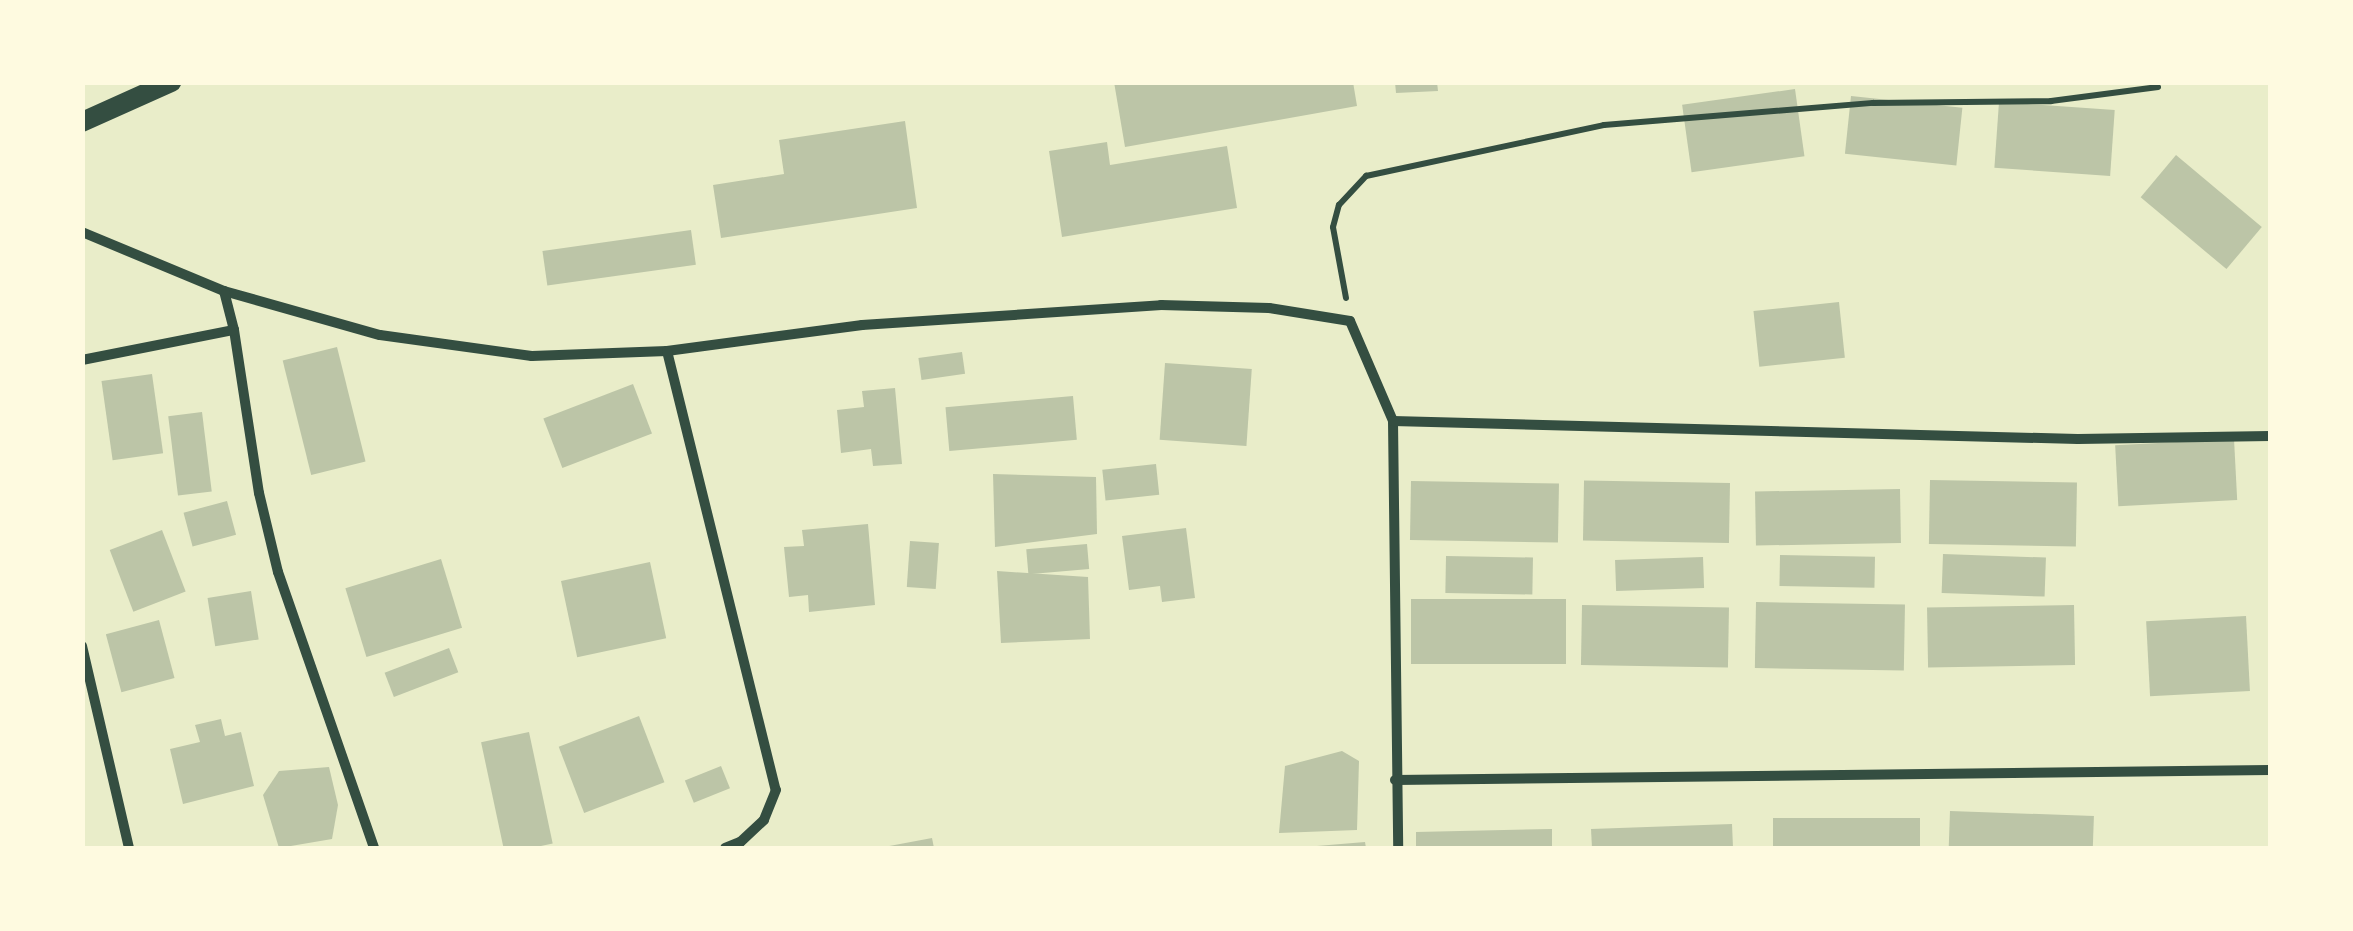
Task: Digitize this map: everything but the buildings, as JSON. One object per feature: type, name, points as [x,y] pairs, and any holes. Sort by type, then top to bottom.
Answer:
[{"type":"main road","points":[[82,122],[170,82]]},
{"type":"street","points":[[82,232],[224,291],[380,334],[532,356],[667,351],[862,325],[1161,305],[1269,308],[1350,321],[1393,421],[1398,848]]},
{"type":"street","points":[[224,291],[234,330],[259,494],[278,572],[374,848]]},
{"type":"street","points":[[82,360],[234,330]]},
{"type":"street","points":[[667,351],[776,790],[764,820],[740,842],[725,848]]},
{"type":"street","points":[[1393,421],[2078,438],[2270,436]]},
{"type":"street","points":[[82,646],[129,848]]},
{"type":"street","points":[[1395,780],[2270,770]]},
{"type":"path","points":[[1350,321],[1333,227],[1339,205],[1366,176],[1604,124],[1873,103],[2051,101],[2158,87]]}]
